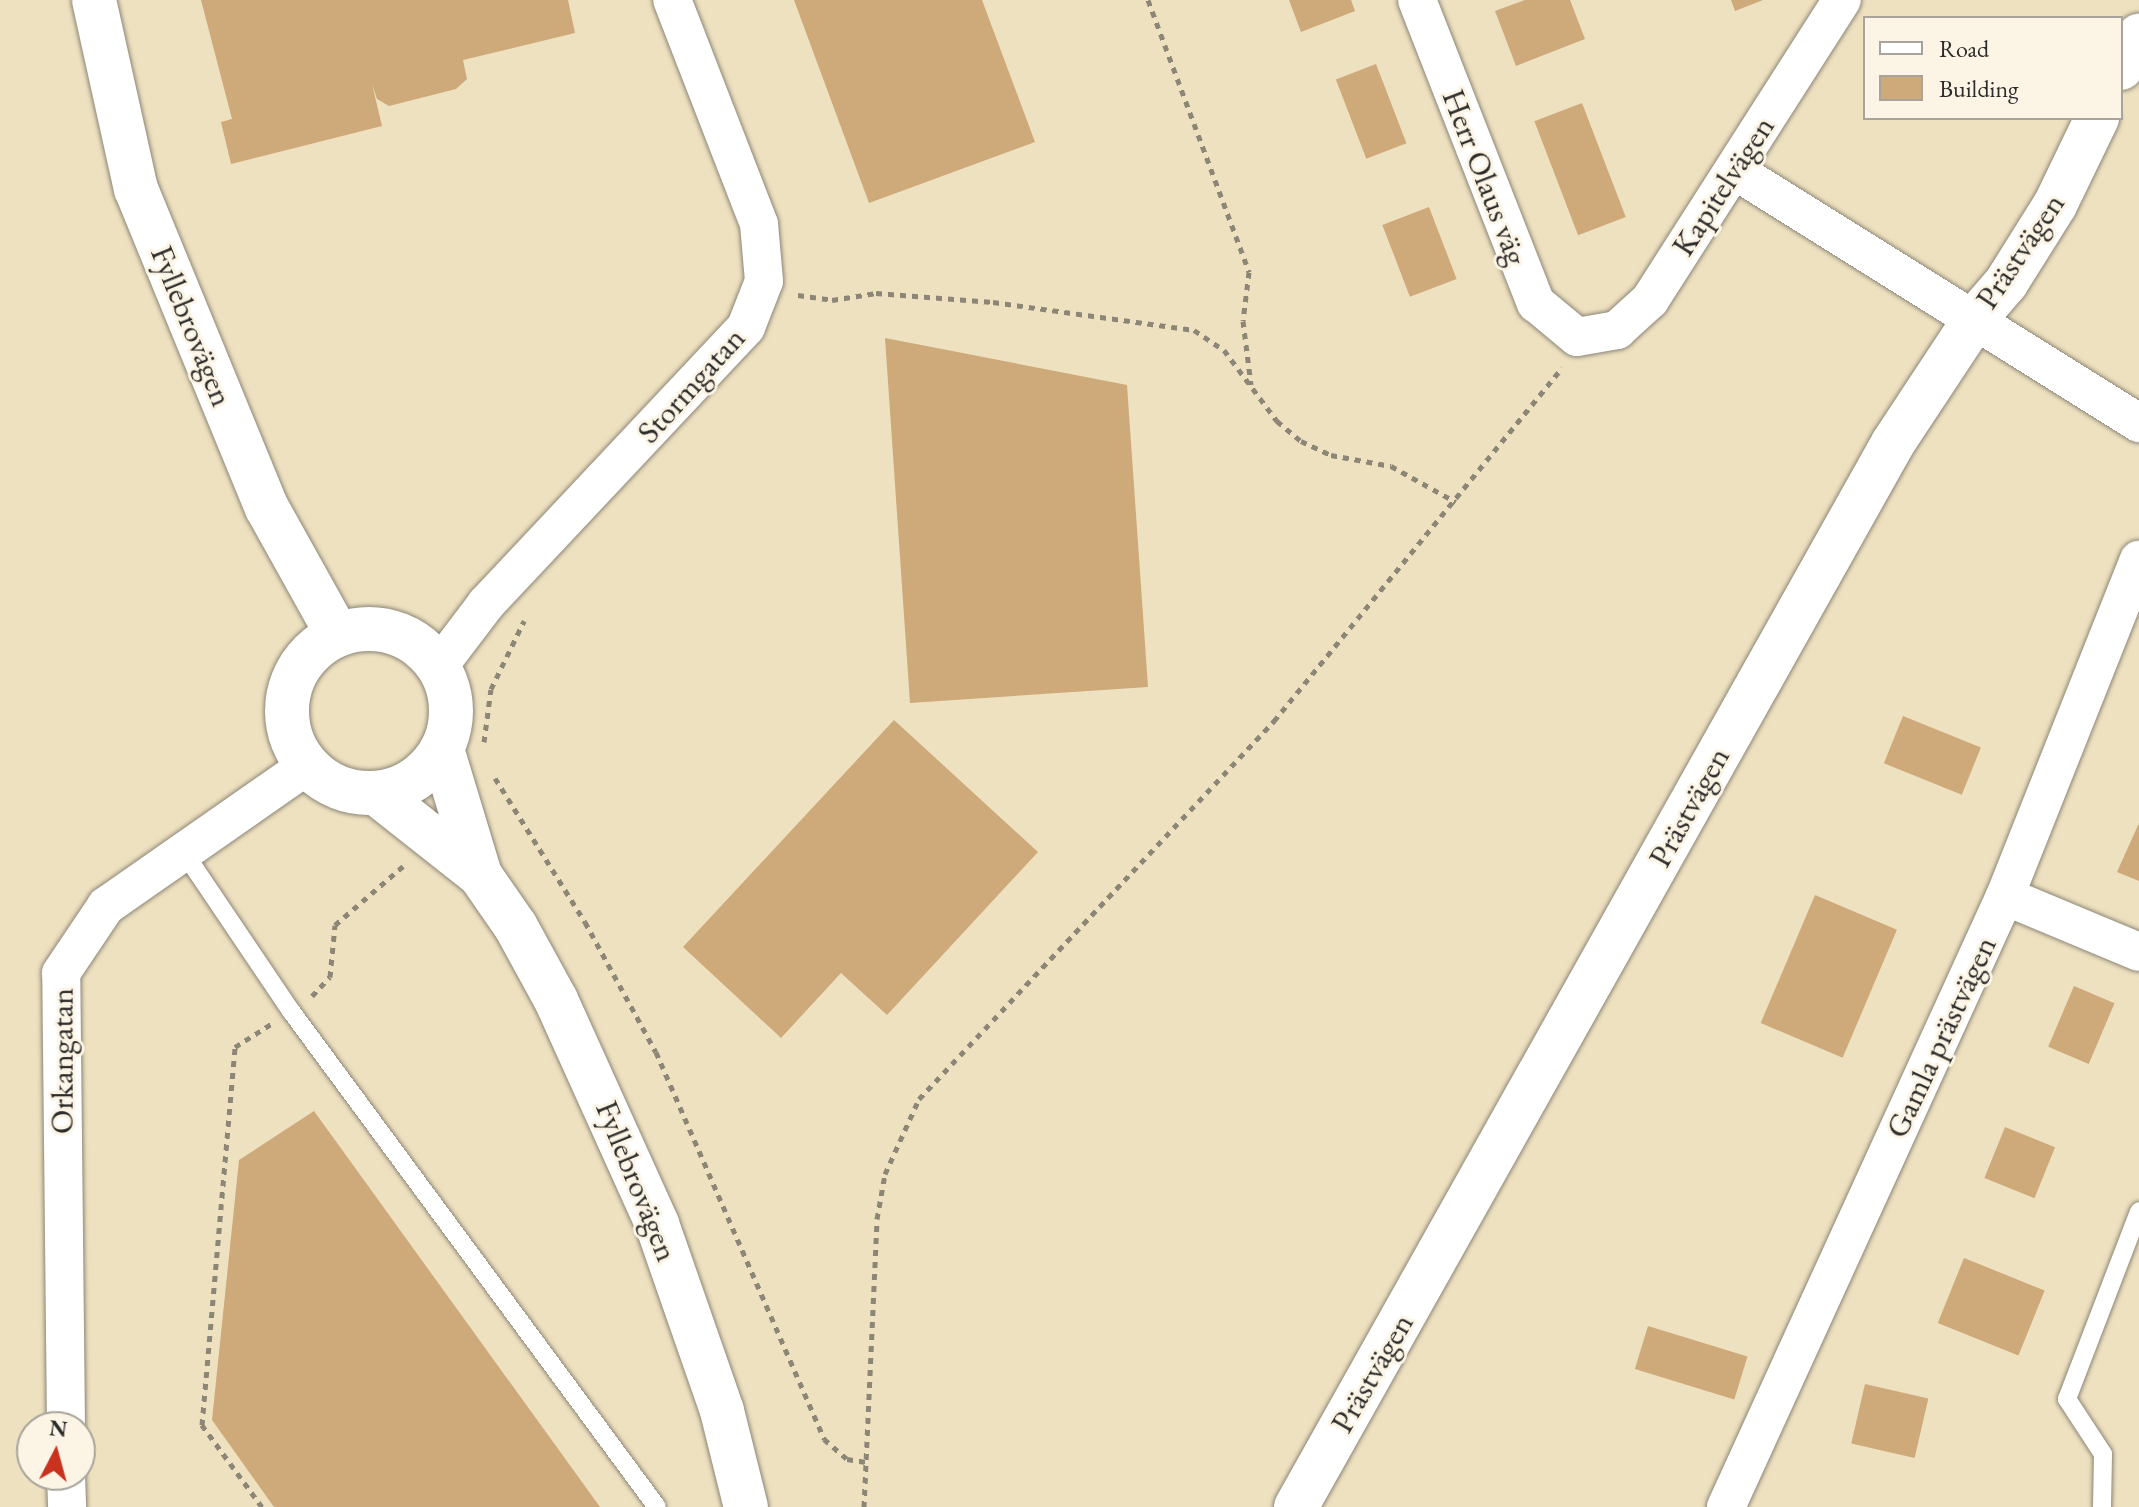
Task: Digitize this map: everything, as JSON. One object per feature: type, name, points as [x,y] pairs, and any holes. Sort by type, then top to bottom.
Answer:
[{"type":"street","name":"Fyllebrovägen","points":[[94,0],[136,189],[267,508],[337,634]]},
{"type":"street","name":"Stormgatan","points":[[439,666],[486,604],[746,327],[764,281],[759,224],[672,0]]},
{"type":"street","name":"Herr Olaus väg","points":[[1417,0],[1536,303],[1577,337]]},
{"type":"street","name":"Kapitelvägen","points":[[1577,337],[1617,330],[1650,300],[1842,0]]},
{"type":"street","points":[[2123,64],[2139,36]]},
{"type":"street","name":"Prästvägen","points":[[1296,1507],[1893,443],[1974,320],[2006,283],[2055,205],[2096,120]]},
{"type":"street","points":[[1734,170],[2139,423]]},
{"type":"street","name":"Gamla prästvägen","points":[[1726,1507],[2005,896],[2139,560]]},
{"type":"street","points":[[307,766],[287,723],[288,692],[301,663],[337,634],[386,630],[416,643],[439,666]]},
{"type":"street","name":"Fyllebrovägen","points":[[376,793],[415,779],[463,750],[439,666]]},
{"type":"street","points":[[453,832],[463,750]]},
{"type":"street","name":"Fyllebrovägen","points":[[307,766],[338,787],[376,793],[453,832],[516,927],[556,1000],[629,1156],[722,1411],[746,1507]]},
{"type":"street","name":"Orkangatan","points":[[66,1411],[61,973],[106,906],[307,766]]},
{"type":"street","points":[[2005,896],[2139,952]]},
{"type":"lane","points":[[183,851],[291,1011],[657,1507]]},
{"type":"lane","points":[[2102,1507],[2103,1454],[2067,1399],[2139,1211]]},
{"type":"path","points":[[1148,0],[1249,272],[1243,345],[1253,389]]},
{"type":"path","points":[[789,294],[832,300],[876,293],[993,302],[1194,330],[1224,350],[1277,421],[1301,441],[1331,455],[1391,466],[1456,502]]},
{"type":"path","points":[[864,1507],[877,1219],[885,1174],[919,1099],[1264,733],[1456,502],[1567,362],[1577,337]]},
{"type":"path","points":[[463,750],[484,721],[495,678],[532,606]]},
{"type":"path","points":[[488,766],[585,922],[656,1052],[824,1439],[847,1459],[866,1462]]},
{"type":"path","points":[[262,1507],[202,1425],[235,1047],[291,1011],[327,983],[332,933],[343,916],[504,792]]},
{"type":"building","points":[[201,0],[568,0],[575,33],[463,60],[467,79],[456,89],[389,106],[377,99],[372,84],[382,126],[231,164],[221,122],[232,119]]},
{"type":"building","points":[[794,0],[982,0],[1035,142],[869,203]]},
{"type":"building","points":[[1289,0],[1351,0],[1355,11],[1301,32]]},
{"type":"building","points":[[1525,0],[1570,0],[1585,39],[1516,66],[1495,11]]},
{"type":"building","points":[[1731,0],[1763,0],[1735,11]]},
{"type":"building","points":[[1376,64],[1406,143],[1366,159],[1336,79]]},
{"type":"building","points":[[1582,103],[1626,217],[1578,235],[1534,121]]},
{"type":"building","points":[[1429,207],[1457,279],[1410,297],[1382,225]]},
{"type":"building","points":[[885,338],[1127,385],[1148,687],[910,703]]},
{"type":"building","points":[[1903,716],[1981,747],[1962,795],[1884,763]]},
{"type":"building","points":[[894,720],[1038,852],[887,1015],[841,973],[781,1038],[683,947]]},
{"type":"building","points":[[2139,823],[2139,881],[2117,872]]},
{"type":"building","points":[[1815,895],[1897,930],[1843,1058],[1761,1023]]},
{"type":"building","points":[[2074,986],[2115,1003],[2089,1064],[2048,1047]]},
{"type":"building","points":[[314,1111],[600,1507],[274,1507],[212,1420],[239,1160]]},
{"type":"building","points":[[2005,1127],[2055,1147],[2034,1198],[1984,1178]]},
{"type":"building","points":[[1964,1258],[2045,1291],[2018,1355],[1938,1323]]},
{"type":"building","points":[[1648,1326],[1747,1356],[1734,1399],[1635,1369]]},
{"type":"building","points":[[1865,1384],[1928,1399],[1915,1458],[1851,1443]]}]
